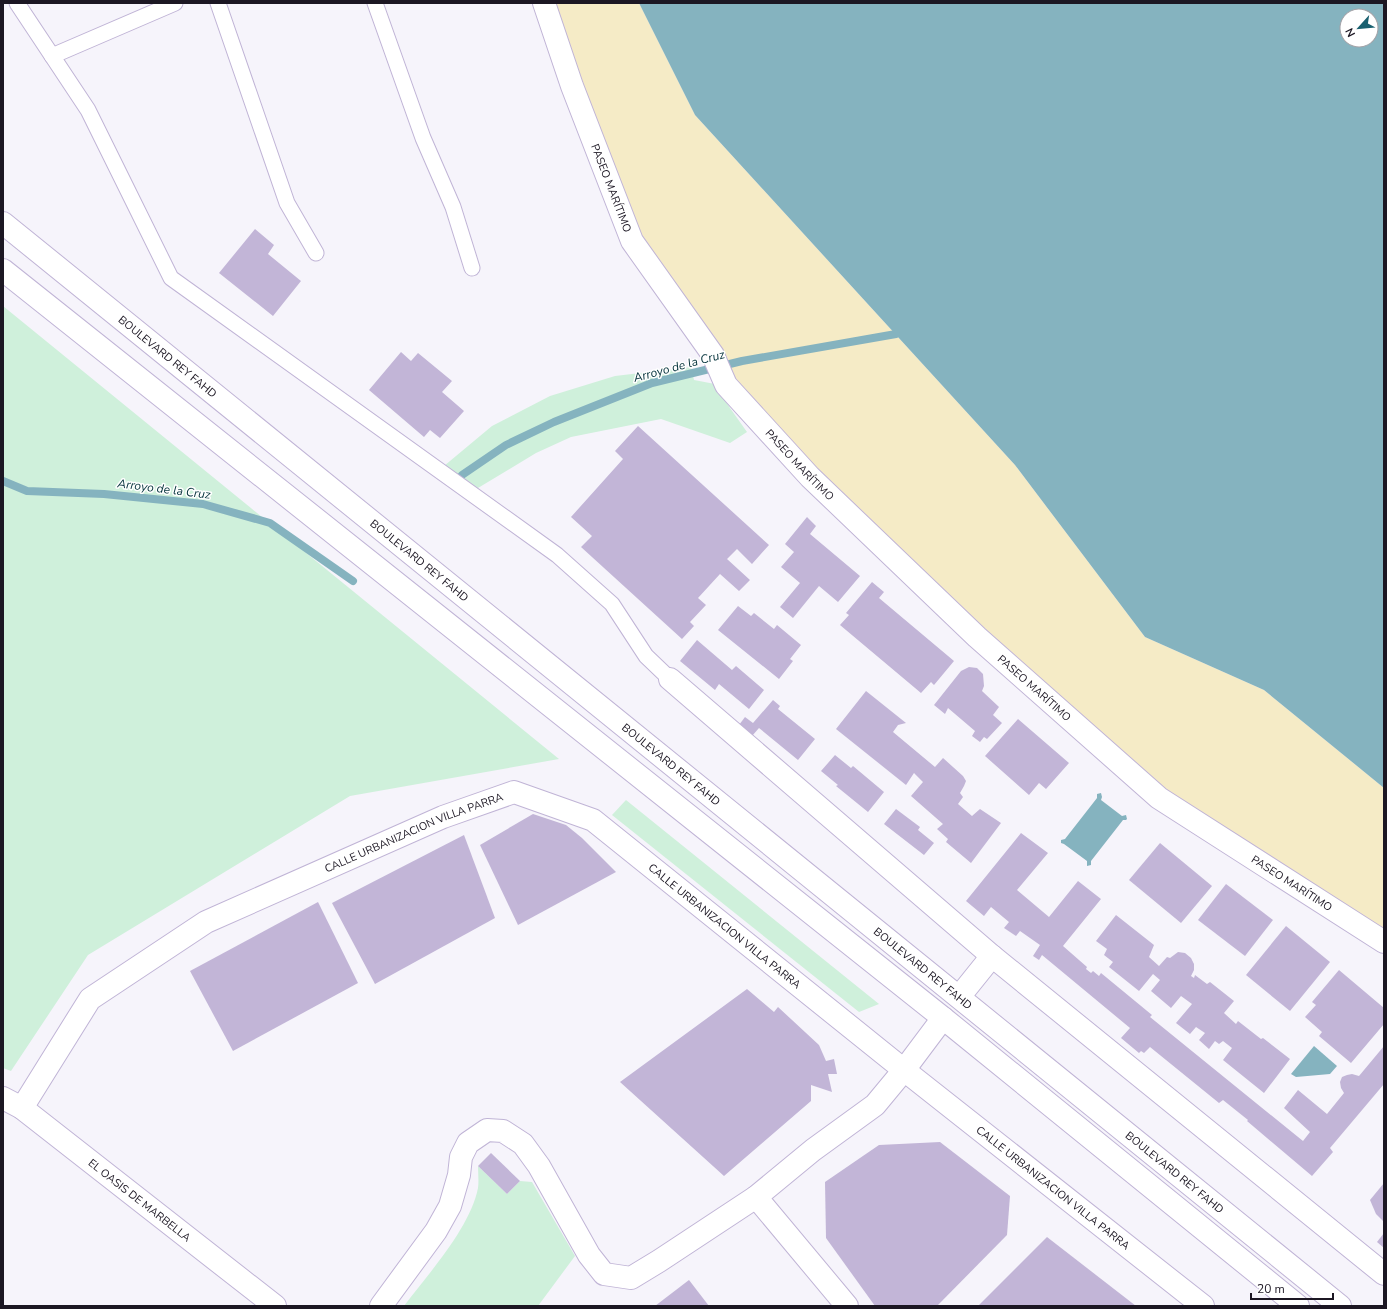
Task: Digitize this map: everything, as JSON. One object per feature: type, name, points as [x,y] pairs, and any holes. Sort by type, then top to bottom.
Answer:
[{"type":"street","name":"PASEO MARÍTIMO","points":[[544,3],[572,86],[632,241],[713,355],[726,385],[810,477],[977,637],[1159,798],[1384,942]]},
{"type":"street","name":"BOULEVARD REY FAHD","points":[[3,223],[1340,1306]]},
{"type":"street","points":[[3,270],[944,1018],[1298,1306]]},
{"type":"street","points":[[670,679],[992,956],[1384,1274]]},
{"type":"street","name":"CALLE URBANIZACION VILLA PARRA","points":[[22,1108],[90,999],[206,922],[443,817],[514,792],[593,820],[904,1070],[1202,1306]]},
{"type":"street","points":[[959,997],[992,956]]},
{"type":"street","points":[[382,1306],[388,1300],[436,1231],[450,1206],[460,1175],[461,1157],[468,1143],[487,1130],[503,1131],[523,1144],[539,1166],[589,1255],[604,1274],[631,1278],[756,1197],[813,1150],[875,1105],[944,1018]]},
{"type":"street","name":"EL OASIS DE MARBELLA","points":[[3,1098],[22,1108],[275,1306]]},
{"type":"street","points":[[756,1197],[847,1306]]},
{"type":"lane","points":[[17,3],[88,110],[171,278],[557,556],[612,604],[646,656],[670,679]]},
{"type":"lane","points":[[52,56],[175,3]]},
{"type":"lane","points":[[218,3],[287,203],[316,253]]},
{"type":"lane","points":[[375,3],[424,138],[453,207],[472,268]]},
{"type":"green space","points":[[3,306],[559,759],[350,796],[88,955],[11,1071],[3,1068]]},
{"type":"green space","points":[[691,367],[694,380],[715,384],[747,432],[730,443],[661,419],[571,437],[536,453],[473,491],[444,466],[492,426],[550,396],[615,376]]},
{"type":"green space","points":[[626,800],[879,1004],[859,1012],[612,815]]},
{"type":"green space","points":[[478,1166],[507,1194],[520,1181],[532,1182],[575,1256],[538,1306],[404,1306],[447,1250],[467,1219],[474,1203],[478,1188]]},
{"type":"sand","points":[[544,3],[639,3],[695,115],[1015,465],[1145,637],[1264,690],[1384,788],[1384,942],[1159,798],[726,385],[632,241]]},
{"type":"water","points":[[639,3],[1384,3],[1384,788],[1264,690],[1145,637],[1015,465],[695,115]]},
{"type":"water","points":[[1101,793],[1101,800],[1122,816],[1126,815],[1127,819],[1123,820],[1091,861],[1091,865],[1087,866],[1087,861],[1061,843],[1061,840],[1065,839],[1097,798],[1097,794]]},
{"type":"water","points":[[1314,1046],[1337,1066],[1330,1074],[1296,1077],[1291,1074]]},
{"type":"building","points":[[255,229],[274,245],[268,254],[301,281],[273,316],[219,273]]},
{"type":"building","points":[[401,352],[411,361],[418,353],[452,381],[442,392],[464,411],[440,438],[430,430],[424,437],[369,390]]},
{"type":"building","points":[[638,426],[769,545],[752,564],[737,549],[727,559],[750,580],[739,591],[720,574],[698,598],[706,605],[690,622],[694,626],[682,639],[581,547],[592,536],[571,517],[623,459],[615,451]]},
{"type":"building","points":[[807,517],[816,526],[810,534],[860,576],[838,602],[819,586],[793,618],[780,607],[800,583],[781,567],[794,552],[785,544]]},
{"type":"building","points":[[872,582],[884,592],[879,598],[954,661],[934,685],[931,682],[921,693],[840,625],[849,615],[846,613]]},
{"type":"building","points":[[738,606],[751,616],[754,613],[774,629],[777,625],[801,645],[790,659],[793,661],[779,679],[718,630]]},
{"type":"building","points":[[697,640],[732,670],[736,666],[764,690],[749,709],[719,684],[715,690],[680,661]]},
{"type":"building","points":[[969,667],[977,668],[983,674],[984,686],[982,691],[999,707],[993,715],[1002,723],[987,739],[984,737],[980,742],[972,736],[975,731],[948,708],[945,714],[934,705],[961,671]]},
{"type":"building","points":[[866,691],[906,723],[898,725],[893,732],[935,767],[943,758],[963,776],[966,781],[960,793],[963,797],[958,804],[972,816],[980,809],[1001,823],[971,863],[946,842],[948,839],[937,829],[943,824],[911,796],[923,782],[914,773],[906,785],[836,729]]},
{"type":"building","points":[[773,700],[780,706],[778,709],[815,739],[798,760],[759,728],[752,736],[739,725],[745,717],[753,723]]},
{"type":"building","points":[[1018,719],[1069,763],[1046,789],[1039,783],[1029,795],[985,756]]},
{"type":"building","points":[[835,755],[851,768],[853,766],[884,792],[868,812],[836,786],[838,785],[821,771]]},
{"type":"building","points":[[896,809],[920,827],[918,830],[934,843],[924,855],[884,824]]},
{"type":"building","points":[[533,814],[566,825],[582,838],[616,872],[518,925],[480,845]]},
{"type":"building","points":[[1021,833],[1048,853],[1017,890],[1049,917],[1078,881],[1101,899],[1063,946],[1087,967],[1086,969],[1091,973],[1093,971],[1099,976],[1101,973],[1152,1015],[1150,1017],[1303,1141],[1310,1132],[1284,1108],[1298,1090],[1327,1114],[1344,1093],[1340,1082],[1342,1077],[1352,1074],[1359,1076],[1384,1046],[1384,1084],[1330,1148],[1333,1152],[1312,1176],[1223,1100],[1219,1103],[1150,1047],[1144,1053],[1141,1051],[1139,1053],[1121,1038],[1130,1028],[1042,955],[1039,960],[1033,956],[1040,945],[1020,931],[1016,936],[1004,928],[1009,922],[991,907],[984,916],[966,901]]},
{"type":"building","points":[[464,835],[495,918],[375,984],[332,903]]},
{"type":"building","points":[[1160,843],[1212,886],[1181,923],[1129,880]]},
{"type":"building","points":[[1226,884],[1273,920],[1245,956],[1198,920]]},
{"type":"building","points":[[318,902],[358,983],[233,1051],[190,971]]},
{"type":"building","points":[[1116,915],[1154,945],[1149,957],[1159,966],[1167,957],[1170,958],[1178,952],[1185,953],[1191,958],[1194,964],[1194,970],[1191,976],[1194,978],[1195,975],[1207,984],[1210,982],[1234,1001],[1224,1013],[1236,1024],[1238,1021],[1290,1059],[1264,1093],[1223,1060],[1232,1048],[1223,1041],[1219,1044],[1215,1041],[1209,1049],[1199,1040],[1205,1033],[1196,1027],[1190,1034],[1176,1023],[1192,1004],[1181,996],[1171,1008],[1151,991],[1160,980],[1153,974],[1139,991],[1109,967],[1113,962],[1104,955],[1107,949],[1096,941]]},
{"type":"building","points":[[1286,926],[1330,962],[1290,1011],[1246,975]]},
{"type":"building","points":[[1339,970],[1384,1008],[1384,1024],[1351,1063],[1319,1036],[1322,1032],[1305,1017],[1316,1005],[1312,1002]]},
{"type":"building","points":[[747,989],[774,1012],[778,1007],[819,1045],[826,1061],[834,1059],[837,1074],[828,1074],[832,1092],[811,1085],[811,1101],[724,1176],[620,1082]]},
{"type":"building","points":[[940,1142],[1010,1196],[1007,1235],[937,1306],[875,1306],[826,1238],[825,1182],[879,1145]]},
{"type":"building","points":[[491,1153],[520,1181],[507,1194],[478,1166]]},
{"type":"building","points":[[1384,1183],[1384,1222],[1376,1214],[1370,1200]]},
{"type":"building","points":[[1384,1233],[1384,1248],[1377,1242]]},
{"type":"building","points":[[1047,1237],[1136,1306],[978,1306]]},
{"type":"building","points":[[689,1280],[709,1306],[655,1306]]},
{"type":"waterway","name":"Arroyo de la Cruz","points":[[462,475],[506,445],[554,422],[652,383],[742,361],[896,334]]},
{"type":"waterway","name":"Arroyo de la Cruz","points":[[3,481],[27,491],[104,494],[203,504],[270,523],[353,581]]}]
